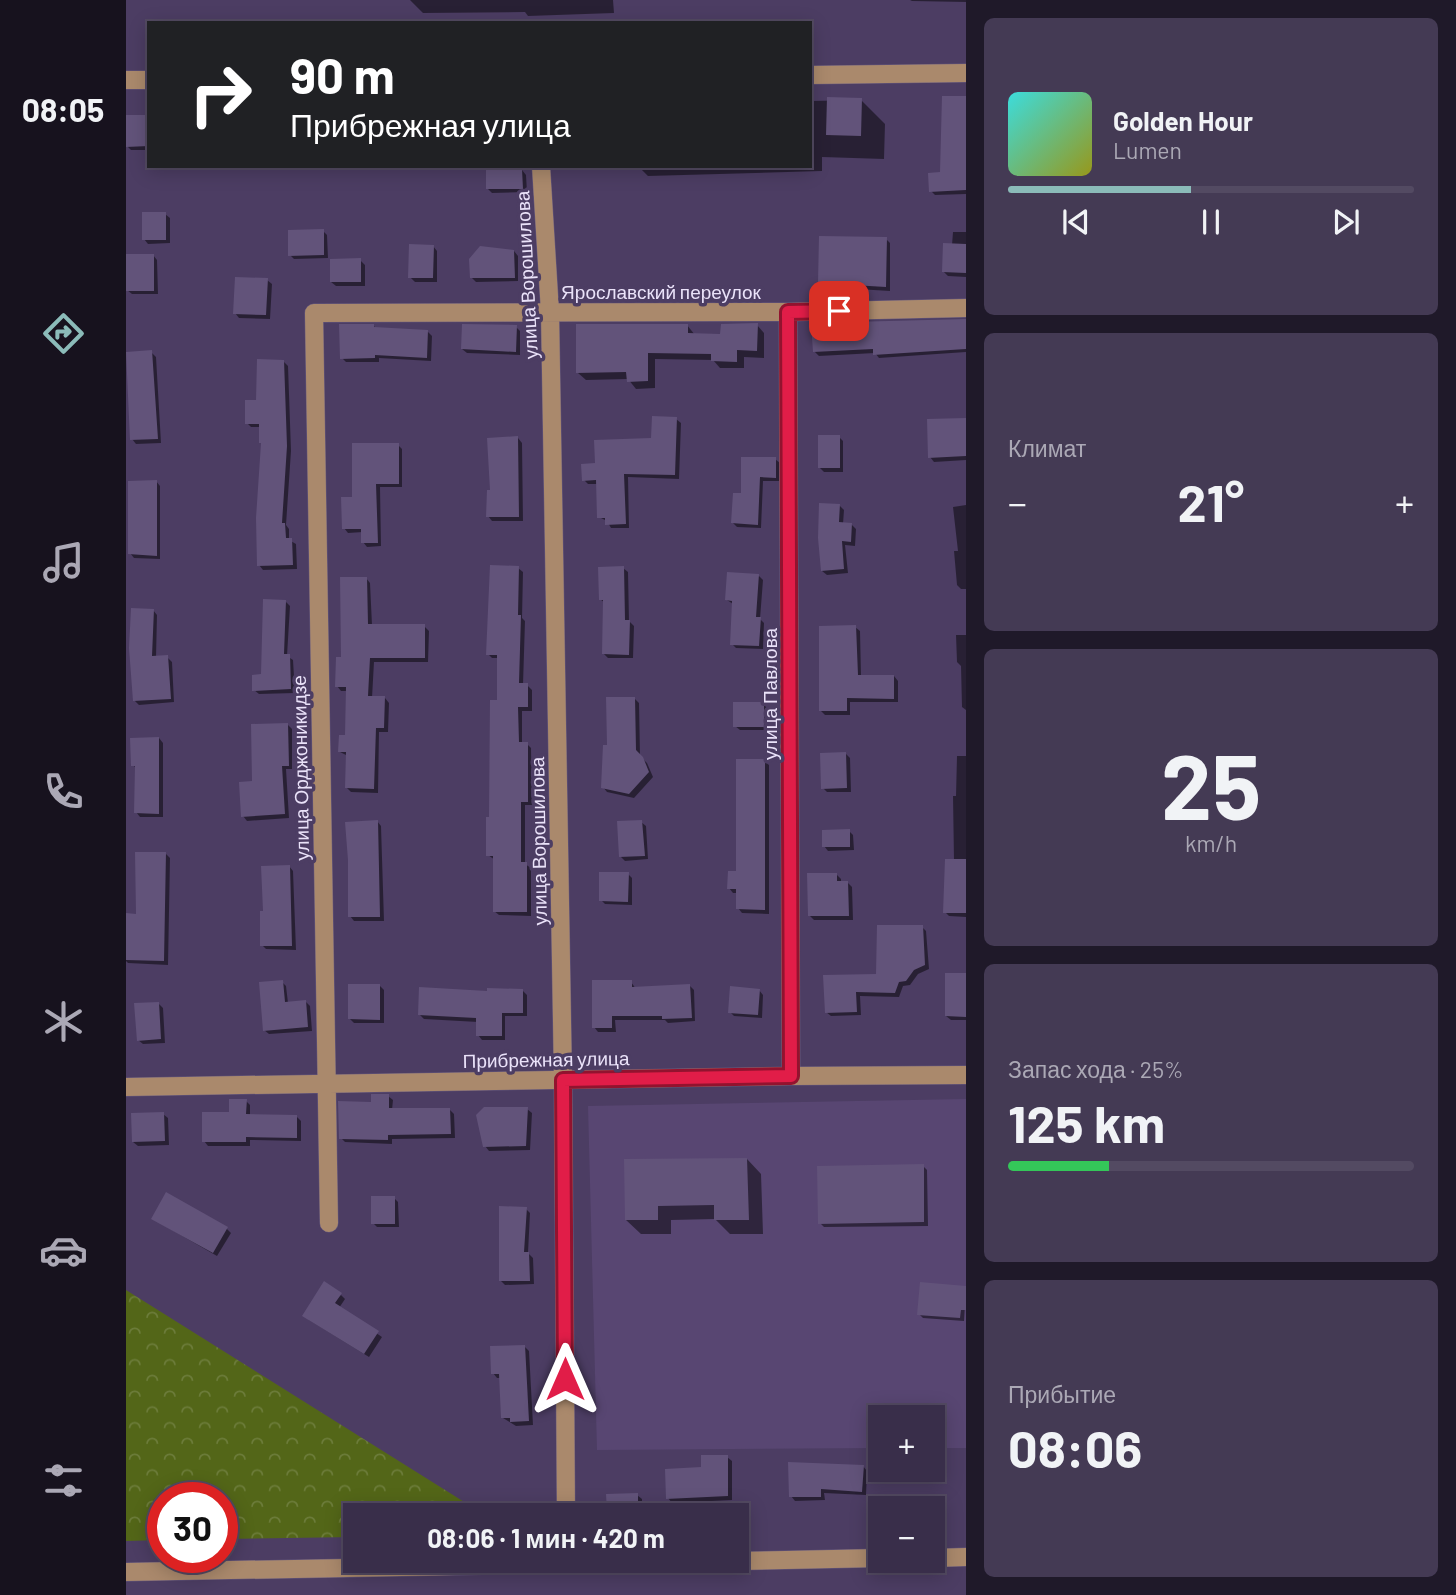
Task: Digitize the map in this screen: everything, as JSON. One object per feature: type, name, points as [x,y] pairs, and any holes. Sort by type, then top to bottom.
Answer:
[{"type":"street","points":[[812,75],[966,73]]},
{"type":"street","points":[[126,80],[147,80]]},
{"type":"street","name":"улица Ворошилова","points":[[541,168],[550,312],[563,1080],[566,1503]]},
{"type":"street","name":"Ярославский переулок","points":[[314,313],[966,309]]},
{"type":"street","name":"улица Павлова","points":[[788,312],[791,1076]]},
{"type":"street","name":"улица Орджоникидзе","points":[[314,313],[329,1223]]},
{"type":"street","name":"Прибрежная улица","points":[[126,1087],[966,1075]]},
{"type":"street","points":[[945,1558],[966,1557]]},
{"type":"street","points":[[749,1561],[868,1558]]},
{"type":"street","points":[[126,1572],[343,1567]]},
{"type":"shaded area","points":[[966,1099],[966,1448],[945,1448],[945,1405],[868,1405],[868,1448],[597,1450],[588,1106]]},
{"type":"green space","points":[[126,1290],[466,1503],[343,1503],[343,1537],[238,1539],[238,1482],[147,1482],[147,1540],[126,1541]]},
{"type":"building","points":[[942,96],[966,96],[966,190],[929,192],[928,173],[940,172]]},
{"type":"building","points":[[827,97],[862,98],[861,136],[826,135]]},
{"type":"building","points":[[126,115],[147,115],[147,146],[126,147]]},
{"type":"building","points":[[486,169],[522,169],[523,189],[486,189]]},
{"type":"building","points":[[142,212],[166,212],[166,240],[142,240]]},
{"type":"building","points":[[324,229],[324,255],[288,256],[288,230]]},
{"type":"building","points":[[819,236],[887,237],[886,287],[818,283]]},
{"type":"building","points":[[943,243],[966,244],[966,273],[942,272]]},
{"type":"building","points":[[409,244],[434,245],[433,278],[408,278]]},
{"type":"building","points":[[480,246],[514,250],[515,278],[470,278],[469,259]]},
{"type":"building","points":[[126,254],[154,254],[154,291],[126,291]]},
{"type":"building","points":[[361,258],[361,282],[330,282],[330,259]]},
{"type":"building","points":[[235,277],[268,278],[266,315],[233,314]]},
{"type":"building","points":[[966,319],[966,349],[873,355],[873,349],[813,352],[811,323]]},
{"type":"building","points":[[758,323],[757,351],[737,350],[737,362],[711,361],[711,354],[648,353],[648,381],[627,382],[626,372],[576,373],[576,324],[688,324],[688,333],[720,334],[721,324]]},
{"type":"building","points":[[339,324],[374,324],[374,327],[428,330],[427,358],[375,355],[375,358],[340,359]]},
{"type":"building","points":[[462,324],[517,325],[516,352],[461,349]]},
{"type":"building","points":[[152,350],[158,439],[130,440],[126,352]]},
{"type":"building","points":[[257,359],[284,360],[287,446],[282,523],[285,523],[286,538],[292,538],[293,565],[257,566],[256,518],[261,443],[259,424],[245,424],[245,400],[256,400]]},
{"type":"building","points":[[652,416],[677,417],[675,475],[624,474],[626,524],[605,525],[605,518],[597,518],[596,480],[582,481],[581,464],[595,463],[594,440],[651,438]]},
{"type":"building","points":[[966,418],[966,456],[928,458],[927,419]]},
{"type":"building","points":[[818,435],[840,435],[840,468],[818,468]]},
{"type":"building","points":[[518,436],[519,517],[486,517],[487,490],[490,490],[487,438]]},
{"type":"building","points":[[352,443],[399,443],[399,484],[376,484],[378,543],[361,543],[361,529],[342,529],[341,497],[352,497]]},
{"type":"building","points":[[741,457],[776,457],[776,478],[760,477],[758,525],[731,523],[733,493],[741,493]]},
{"type":"building","points":[[157,480],[157,556],[128,554],[128,481]]},
{"type":"building","points":[[819,503],[840,504],[839,522],[852,523],[851,542],[842,541],[844,569],[821,571]]},
{"type":"building","points":[[490,565],[519,566],[519,683],[528,683],[528,707],[518,707],[519,742],[528,742],[528,802],[521,802],[521,862],[527,862],[527,912],[493,912],[493,856],[486,856],[490,700],[497,700],[497,655],[486,655]]},
{"type":"building","points":[[624,566],[625,620],[630,620],[629,655],[602,654],[603,600],[599,600],[598,567]]},
{"type":"building","points":[[727,572],[759,574],[756,617],[761,617],[759,646],[730,645],[732,601],[725,600]]},
{"type":"building","points":[[340,577],[367,577],[368,624],[425,624],[425,658],[370,658],[368,696],[385,696],[384,728],[376,728],[374,789],[345,788],[346,752],[338,752],[339,735],[345,735],[346,687],[335,687],[336,657],[341,657]]},
{"type":"building","points":[[263,599],[286,600],[284,654],[290,654],[291,689],[252,691],[252,675],[261,674]]},
{"type":"building","points":[[131,608],[154,609],[152,656],[168,655],[171,699],[133,701],[129,648]]},
{"type":"building","points":[[856,625],[858,675],[894,675],[894,699],[847,698],[847,711],[819,711],[819,626]]},
{"type":"building","points":[[606,697],[635,697],[636,750],[643,757],[649,772],[629,794],[601,788],[603,745],[607,745]]},
{"type":"building","points":[[733,702],[764,702],[764,727],[733,727]]},
{"type":"building","points":[[288,723],[289,766],[282,766],[285,814],[241,817],[239,782],[252,781],[251,724]]},
{"type":"building","points":[[159,737],[159,814],[134,813],[135,766],[131,766],[130,738]]},
{"type":"building","points":[[846,752],[847,788],[821,789],[820,753]]},
{"type":"building","points":[[736,759],[765,759],[765,910],[736,909],[736,889],[727,889],[728,871],[736,871]]},
{"type":"building","points":[[378,820],[380,917],[348,917],[345,822]]},
{"type":"building","points":[[642,820],[645,856],[619,857],[617,821]]},
{"type":"building","points":[[850,829],[850,847],[822,847],[822,830]]},
{"type":"building","points":[[135,852],[166,852],[164,961],[126,960],[126,913],[136,914]]},
{"type":"building","points":[[945,859],[966,859],[966,913],[943,913]]},
{"type":"building","points":[[290,865],[292,946],[260,946],[260,911],[263,911],[261,866]]},
{"type":"building","points":[[599,872],[629,872],[628,902],[599,901]]},
{"type":"building","points":[[807,873],[837,873],[837,881],[848,881],[849,916],[808,916]]},
{"type":"building","points":[[877,925],[923,925],[925,965],[914,970],[906,981],[899,982],[895,993],[856,992],[857,1012],[825,1013],[823,975],[876,974]]},
{"type":"building","points":[[945,973],[966,973],[966,1017],[945,1016]]},
{"type":"building","points":[[283,980],[285,1002],[306,1000],[308,1027],[263,1031],[259,982]]},
{"type":"building","points":[[592,980],[632,980],[632,987],[690,984],[692,1018],[612,1016],[612,1028],[592,1028]]},
{"type":"building","points":[[348,984],[380,984],[380,1020],[348,1019]]},
{"type":"building","points":[[730,986],[760,989],[758,1015],[728,1013]]},
{"type":"building","points":[[419,987],[487,991],[487,988],[523,989],[523,1013],[502,1013],[502,1036],[476,1036],[476,1018],[418,1015]]},
{"type":"building","points":[[159,1002],[161,1039],[137,1041],[134,1003]]},
{"type":"building","points":[[371,1094],[389,1094],[389,1108],[450,1108],[451,1134],[388,1135],[388,1140],[339,1139],[338,1101],[371,1102]]},
{"type":"building","points":[[229,1099],[247,1099],[246,1114],[297,1115],[297,1138],[246,1137],[246,1142],[202,1142],[202,1112],[229,1112]]},
{"type":"building","points":[[484,1107],[528,1107],[526,1146],[483,1147],[476,1115]]},
{"type":"building","points":[[164,1112],[165,1141],[132,1142],[131,1113]]},
{"type":"building","points":[[747,1158],[749,1220],[714,1220],[714,1205],[658,1206],[658,1220],[625,1220],[624,1159]]},
{"type":"building","points":[[924,1164],[924,1222],[818,1224],[817,1166]]},
{"type":"building","points":[[166,1192],[228,1227],[213,1253],[151,1219]]},
{"type":"building","points":[[371,1196],[395,1196],[395,1224],[371,1224]]},
{"type":"building","points":[[499,1206],[527,1207],[524,1252],[529,1252],[530,1281],[499,1281]]},
{"type":"building","points":[[324,1281],[342,1293],[335,1303],[379,1331],[364,1354],[302,1316]]},
{"type":"building","points":[[920,1282],[966,1286],[966,1310],[961,1310],[960,1318],[917,1315]]},
{"type":"building","points":[[525,1345],[529,1421],[510,1422],[510,1418],[501,1418],[499,1374],[491,1374],[490,1346]]},
{"type":"building","points":[[701,1455],[728,1455],[728,1496],[666,1499],[665,1469],[701,1467]]},
{"type":"building","points":[[788,1462],[864,1465],[862,1492],[821,1489],[821,1497],[789,1497]]},
{"type":"building","points":[[638,1493],[638,1503],[606,1503],[606,1494]]},
{"type":"route","points":[[565,1379],[563,1080],[791,1076],[788,312],[839,311]]}]
